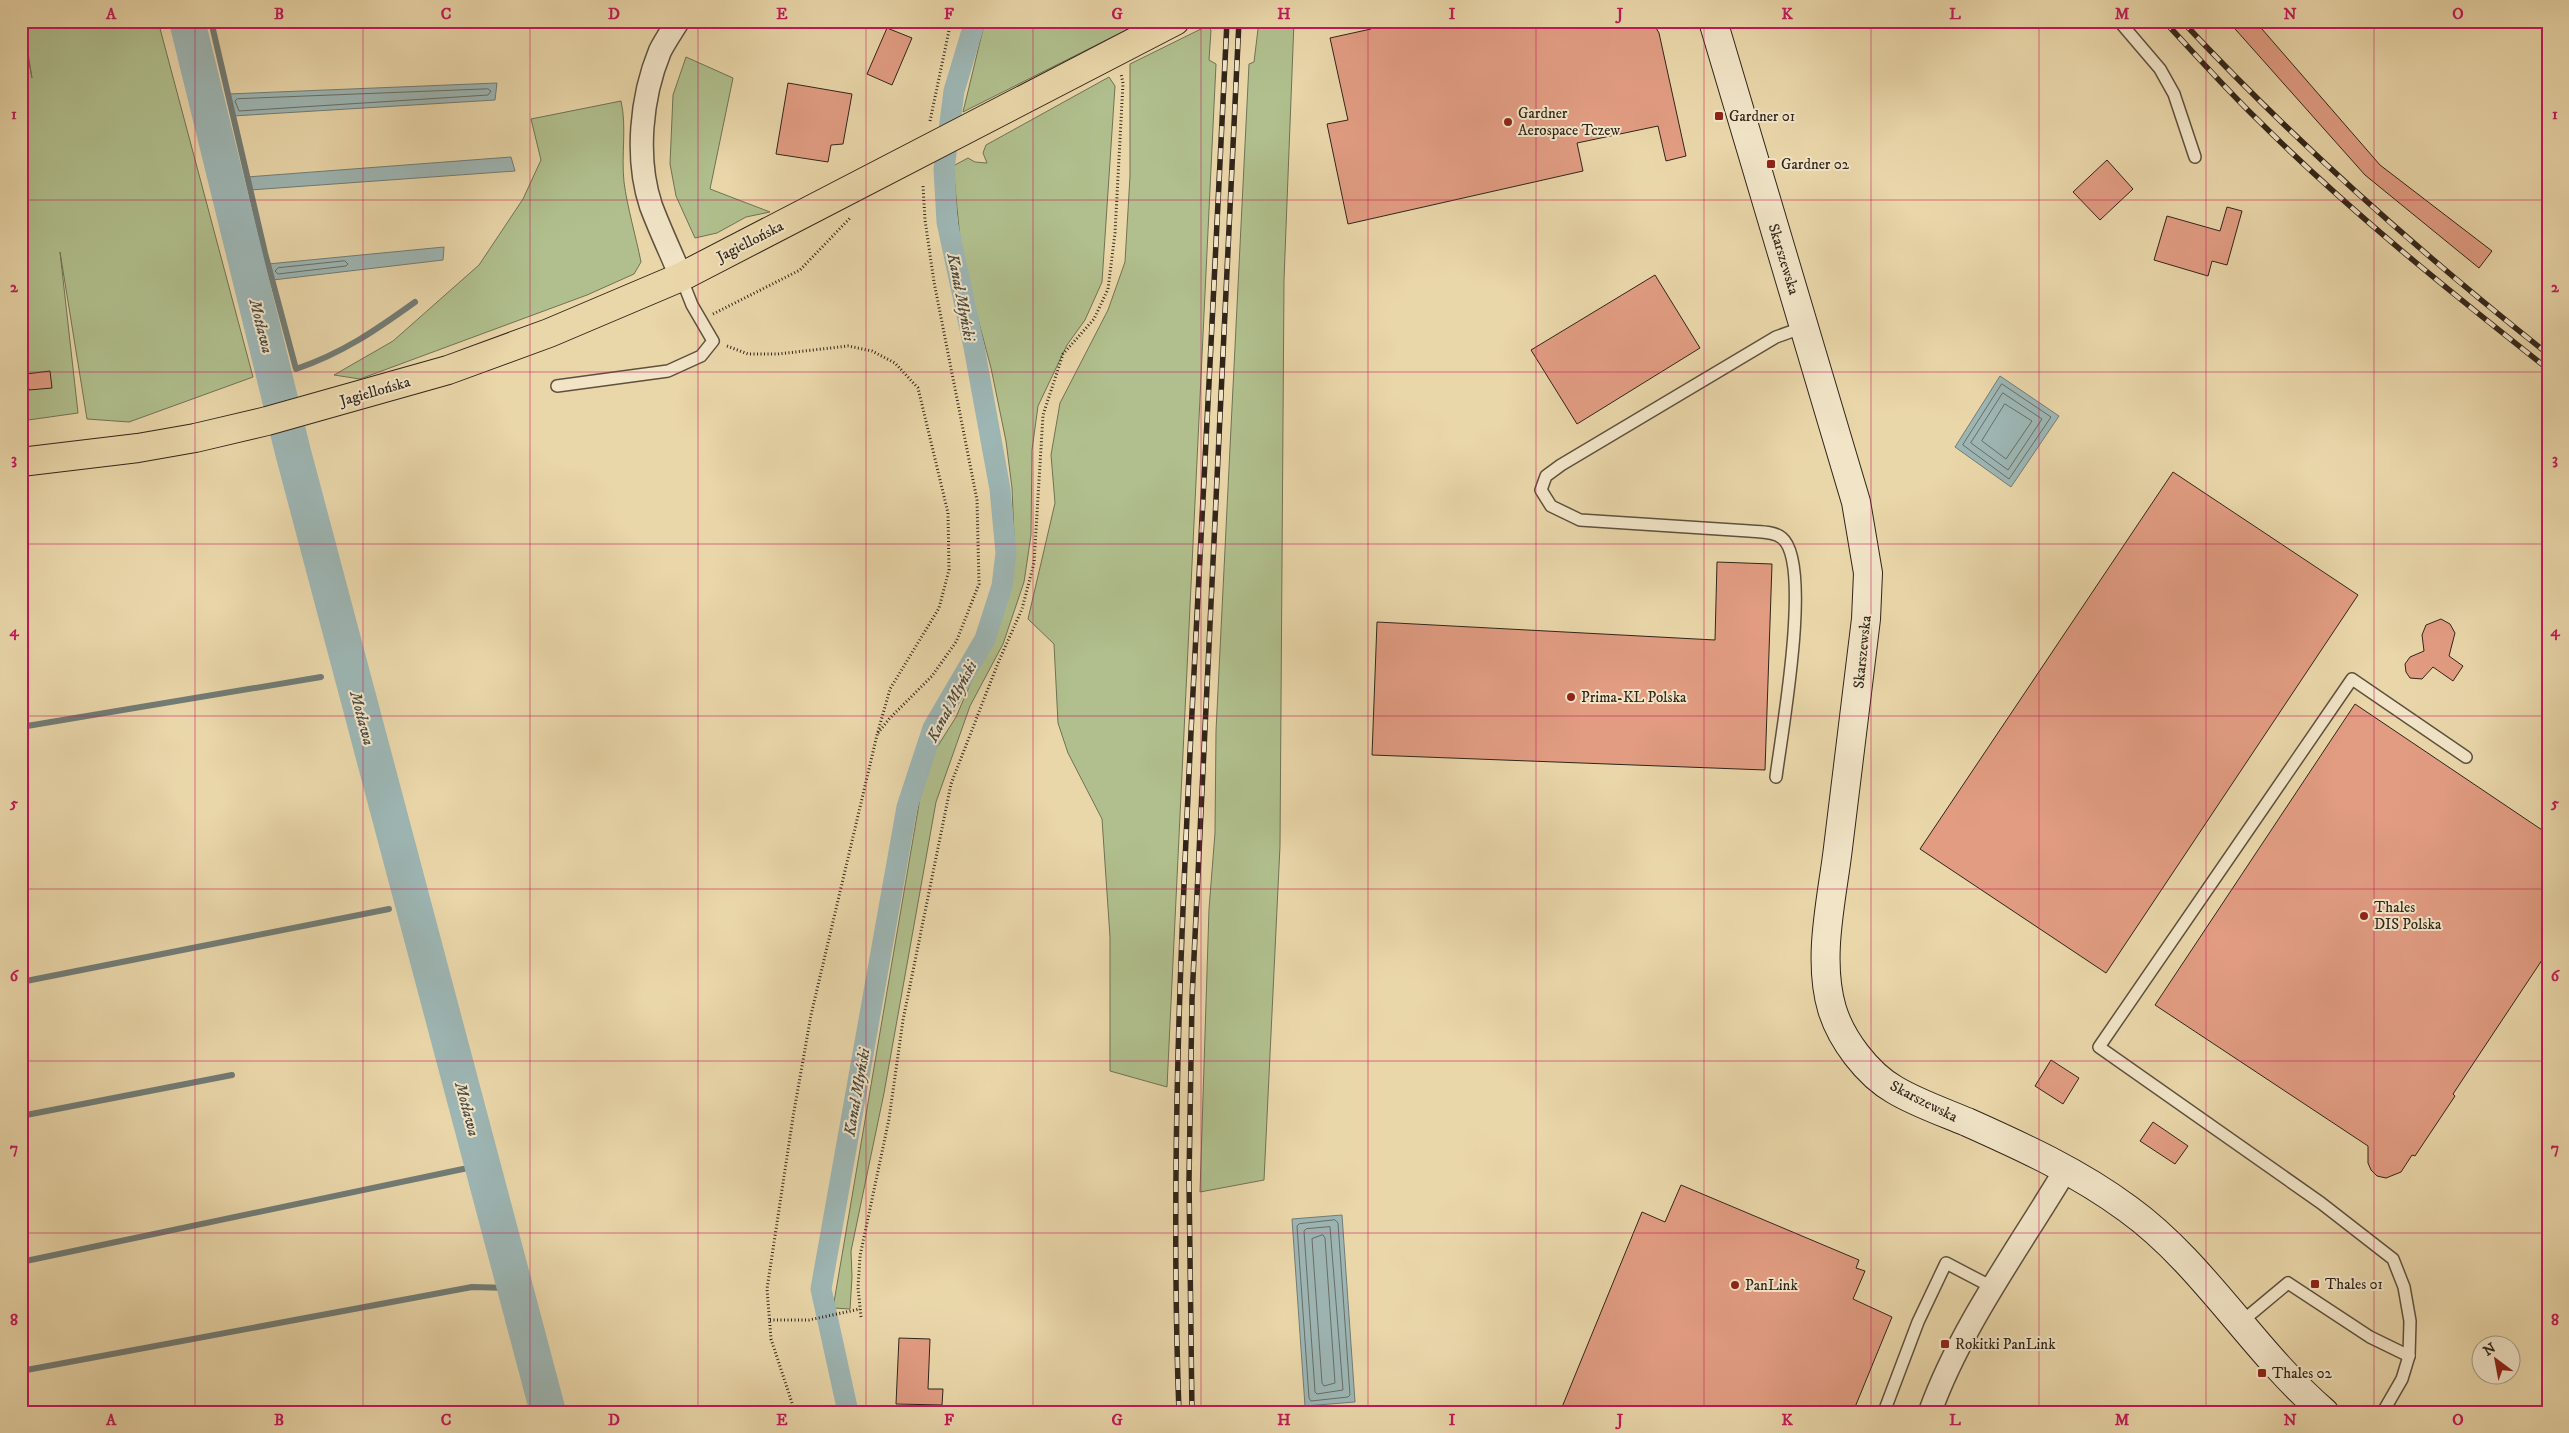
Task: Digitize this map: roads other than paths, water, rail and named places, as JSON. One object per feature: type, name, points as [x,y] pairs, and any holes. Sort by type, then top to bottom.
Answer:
[{"type":"main road","name":"Jagiellońska","points":[[21,462],[138,448],[195,438],[267,421],[448,370],[549,333],[680,277],[922,154],[1175,21]]},
{"type":"street","points":[[678,21],[661,50],[650,82],[643,123],[643,163],[651,204],[680,277]]},
{"type":"street","name":"Skarszewska","points":[[1713,21],[1856,502],[1868,573],[1866,619],[1830,910],[1826,969],[1832,1009],[1846,1038],[1864,1064],[1894,1089],[2066,1169],[2131,1211],[2162,1239],[2303,1394],[2324,1412]]},
{"type":"street","points":[[1930,1412],[1940,1382],[1956,1350],[2066,1169]]},
{"type":"lane","points":[[2119,21],[2160,69],[2174,94],[2194,157]]},
{"type":"lane","points":[[557,386],[668,371],[701,356],[713,341],[680,277]]},
{"type":"lane","points":[[1776,776],[1796,621],[1795,564],[1784,539],[1774,534],[1749,531],[1580,520],[1551,506],[1541,490],[1546,476],[1561,464],[1776,337],[1804,327]]},
{"type":"lane","points":[[2383,1412],[2402,1379],[2409,1356],[2409,1313],[2404,1287],[2393,1259],[2313,1198],[2099,1047],[2352,678],[2466,757]]},
{"type":"lane","points":[[1884,1412],[1918,1322],[1946,1263],[1994,1288]]},
{"type":"lane","points":[[2239,1324],[2288,1283],[2370,1337],[2409,1356]]},
{"type":"water","points":[[497,83],[495,100],[233,116],[228,94]]},
{"type":"water","points":[[511,157],[515,171],[250,190],[247,177]]},
{"type":"water","points":[[444,247],[443,260],[273,280],[268,264]]},
{"type":"water","points":[[2000,376],[2059,416],[2011,487],[1955,447]]},
{"type":"water","points":[[1342,1215],[1355,1402],[1305,1406],[1292,1219]]},
{"type":"waterway","name":"Motława","points":[[187,21],[293,452],[548,1412]]},
{"type":"waterway","points":[[211,21],[265,253],[296,369],[344,348],[373,331],[415,302]]},
{"type":"waterway","name":"Kanał Młyński","points":[[848,1412],[821,1289],[907,807],[933,728],[985,639],[1002,586],[1006,553],[1000,489],[974,347],[947,222],[944,169],[954,91],[975,21]]},
{"type":"waterway","points":[[21,727],[321,677]]},
{"type":"waterway","points":[[21,982],[389,909]]},
{"type":"waterway","points":[[21,1116],[232,1075]]},
{"type":"waterway","points":[[21,1262],[482,1165]]},
{"type":"waterway","points":[[21,1371],[472,1287],[515,1288]]},
{"type":"waterway","points":[[516,1412],[547,1407]]},
{"type":"railway","points":[[1179,1412],[1176,1142],[1181,962],[1227,21]]},
{"type":"railway","points":[[1192,1412],[1189,1180],[1192,999],[1239,21]]},
{"type":"railway","points":[[2164,21],[2246,108],[2327,186],[2436,279],[2548,369]]},
{"type":"railway","points":[[2182,21],[2269,110],[2359,194],[2452,276],[2548,354]]},
{"type":"place","name":"Gardner 01","points":[[1719,116]]},
{"type":"place","name":"Gardner Aerospace Tczew","points":[[1508,122]]},
{"type":"place","name":"Gardner 02","points":[[1771,164]]},
{"type":"place","name":"Prima-KL Polska","points":[[1571,697]]},
{"type":"place","name":"Thales DIS Polska","points":[[2364,916]]},
{"type":"place","name":"Thales 01","points":[[2315,1284]]},
{"type":"place","name":"PanLink","points":[[1735,1285]]},
{"type":"place","name":"Rokitki PanLink","points":[[1945,1344]]},
{"type":"place","name":"Thales 02","points":[[2262,1373]]}]
